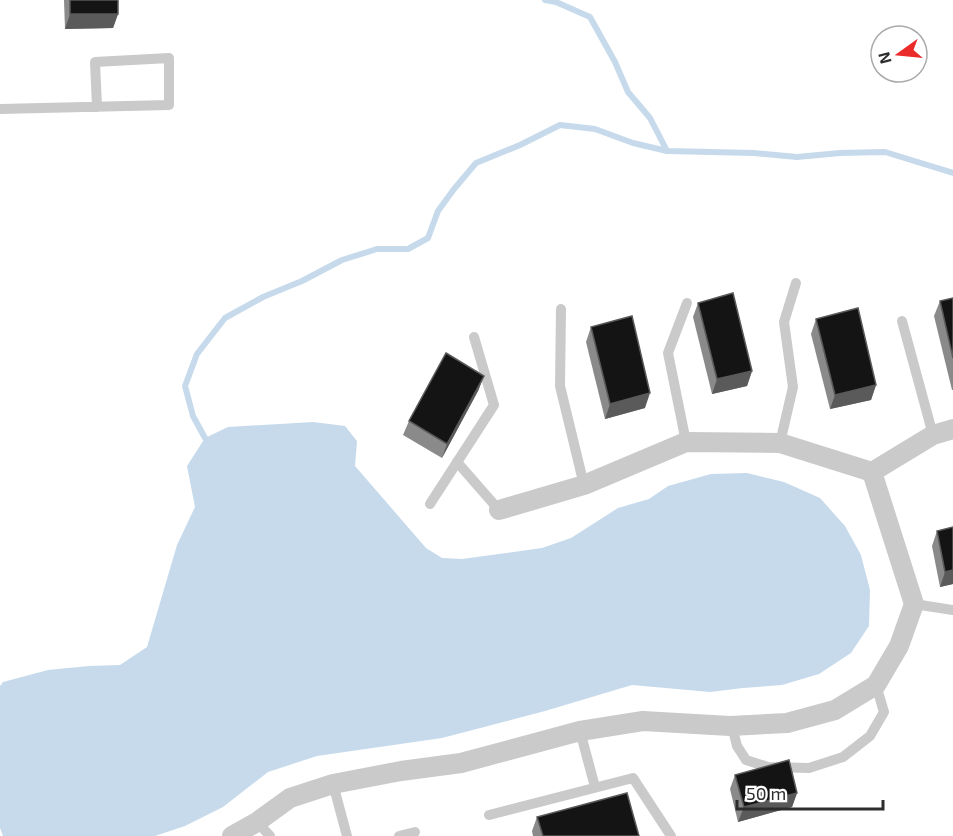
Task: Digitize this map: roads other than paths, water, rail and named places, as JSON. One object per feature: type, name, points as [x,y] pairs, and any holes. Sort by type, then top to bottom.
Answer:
[{"type":"street","points":[[499,510],[584,485],[686,442],[780,443],[872,472],[933,435],[953,429]]},
{"type":"street","points":[[232,836],[263,829],[290,798],[333,784],[460,763],[580,731],[643,721],[732,726],[787,723],[835,710],[876,685],[899,646],[914,604],[872,472]]},
{"type":"lane","points":[[0,109],[96,107],[169,105],[169,58],[95,62],[96,107]]},
{"type":"lane","points":[[780,443],[793,387],[784,322],[796,283]]},
{"type":"lane","points":[[686,442],[668,353],[687,303]]},
{"type":"lane","points":[[561,309],[560,386],[584,485]]},
{"type":"lane","points":[[902,321],[933,435]]},
{"type":"lane","points":[[430,504],[494,405],[474,337]]},
{"type":"lane","points":[[457,462],[499,510]]},
{"type":"lane","points":[[914,604],[953,610]]},
{"type":"lane","points":[[732,726],[737,746],[746,760],[768,767],[809,768],[843,757],[870,736],[884,712],[876,685]]},
{"type":"lane","points":[[580,731],[595,787]]},
{"type":"lane","points":[[489,815],[633,778],[671,836]]},
{"type":"lane","points":[[333,784],[347,836]]},
{"type":"lane","points":[[399,836],[415,832]]},
{"type":"water","points":[[313,422],[345,426],[357,441],[355,466],[426,548],[442,558],[462,559],[542,548],[571,538],[618,508],[649,499],[668,486],[711,474],[747,473],[784,482],[820,498],[845,526],[861,555],[870,590],[869,626],[851,653],[819,674],[782,685],[710,692],[632,685],[442,738],[317,756],[268,772],[223,807],[185,826],[155,836],[3,836],[0,828],[0,686],[3,682],[48,670],[120,665],[147,647],[177,545],[195,507],[187,466],[205,438],[228,427]]},
{"type":"waterway","points":[[545,0],[556,2],[590,17],[615,62],[628,92],[650,118],[667,151]]},
{"type":"waterway","points":[[205,438],[193,416],[185,386],[197,354],[225,318],[263,297],[302,281],[342,260],[377,249],[408,249],[428,238],[438,211],[476,163],[560,125],[595,129],[633,143],[667,151],[754,153],[797,157],[885,152],[953,173]]}]
